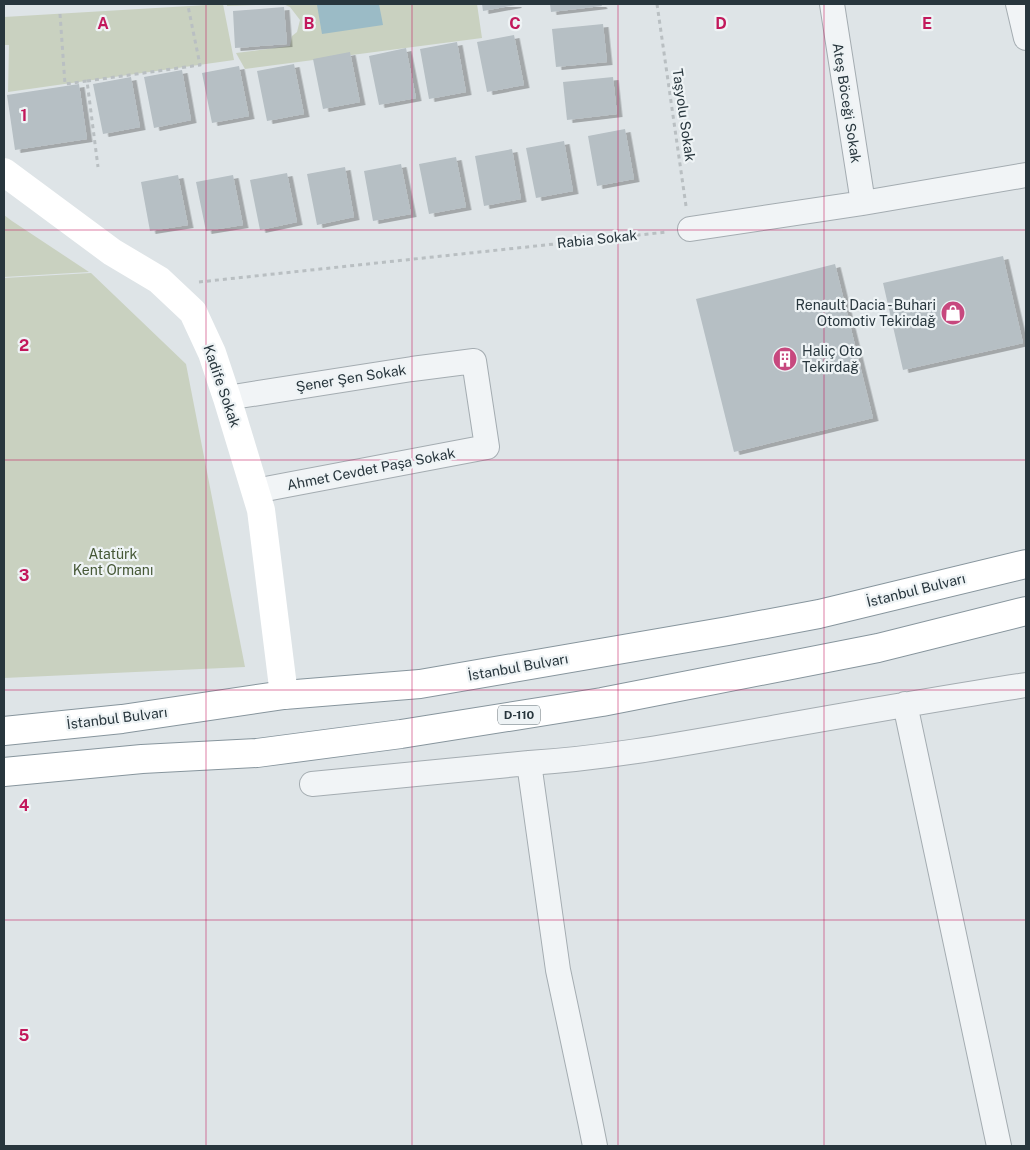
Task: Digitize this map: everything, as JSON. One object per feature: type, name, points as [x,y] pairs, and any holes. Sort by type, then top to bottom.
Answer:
[{"type":"main road","name":"Kadife Sokak","points":[[4,172],[112,252],[159,280],[193,312],[212,353],[261,510],[284,695]]},
{"type":"main road","name":"İstanbul Bulvarı","points":[[4,731],[122,719],[284,695],[420,684],[819,614],[1026,564]]},
{"type":"main road","name":"D-110","points":[[4,772],[142,759],[257,753],[401,734],[602,702],[878,648],[1026,611]]},
{"type":"street","name":"Ateş Böceği Sokak","points":[[832,4],[863,203]]},
{"type":"street","points":[[1018,4],[1026,38]]},
{"type":"street","points":[[690,229],[863,203],[1026,175]]},
{"type":"street","name":"Şener Şen Sokak","points":[[227,398],[412,368],[474,361],[487,447]]},
{"type":"street","name":"Ahmet Cevdet Paşa Sokak","points":[[255,491],[487,447]]},
{"type":"street","points":[[312,784],[563,760],[659,748],[905,704],[1026,685]]},
{"type":"street","points":[[905,704],[999,1146]]},
{"type":"street","points":[[529,763],[558,970],[594,1146]]},
{"type":"path","name":"Taşyolu Sokak","points":[[657,4],[690,229]]},
{"type":"path","points":[[60,14],[65,84],[200,65],[188,6]]},
{"type":"path","points":[[87,81],[98,167]]},
{"type":"path","name":"Rabia Sokak","points":[[166,286],[690,229]]},
{"type":"green space","points":[[223,4],[234,60],[8,92],[9,45],[4,45],[4,17]]},
{"type":"green space","points":[[227,4],[283,4],[227,6]]},
{"type":"green space","points":[[283,4],[477,4],[482,38],[245,69],[236,53],[290,46],[292,36],[297,32],[300,20],[290,7]]},
{"type":"green space","points":[[4,215],[12,221],[89,272],[4,277]]},
{"type":"green space","name":"Atatürk Kent Ormanı","points":[[91,273],[186,364],[245,667],[4,678],[4,278]]},
{"type":"water","points":[[379,4],[383,25],[322,34],[317,5]]},
{"type":"building","points":[[482,4],[516,4],[516,5],[483,11]]},
{"type":"building","points":[[550,4],[601,4],[602,6],[551,12]]},
{"type":"building","points":[[284,7],[287,44],[235,48],[233,11]]},
{"type":"building","points":[[603,24],[607,62],[556,67],[552,29]]},
{"type":"building","points":[[514,35],[524,85],[487,92],[477,42]]},
{"type":"building","points":[[457,42],[466,92],[429,99],[420,49]]},
{"type":"building","points":[[406,48],[416,98],[379,105],[369,56]]},
{"type":"building","points":[[350,52],[360,102],[323,109],[313,59]]},
{"type":"building","points":[[294,64],[304,114],[267,121],[257,71]]},
{"type":"building","points":[[239,66],[249,116],[212,123],[202,73]]},
{"type":"building","points":[[182,70],[191,120],[154,128],[144,77]]},
{"type":"building","points":[[131,77],[140,127],[103,134],[93,84]]},
{"type":"building","points":[[613,77],[617,114],[567,120],[563,82]]},
{"type":"building","points":[[79,84],[87,139],[15,150],[7,95]]},
{"type":"building","points":[[625,129],[634,179],[597,186],[588,136]]},
{"type":"building","points":[[564,141],[573,191],[536,198],[526,148]]},
{"type":"building","points":[[512,149],[521,199],[484,206],[475,156]]},
{"type":"building","points":[[456,157],[466,207],[429,214],[419,164]]},
{"type":"building","points":[[401,164],[411,214],[373,221],[364,171]]},
{"type":"building","points":[[345,167],[354,217],[317,225],[307,174]]},
{"type":"building","points":[[287,173],[297,222],[260,230],[250,180]]},
{"type":"building","points":[[178,175],[188,225],[150,231],[141,182]]},
{"type":"building","points":[[233,175],[243,225],[206,231],[196,182]]},
{"type":"building","name":"Renault Dacia - Buhari Otomotiv Tekirdağ","points":[[1003,256],[1023,343],[903,370],[883,283]]},
{"type":"building","name":"Haliç Oto Tekirdağ","points":[[835,264],[873,418],[734,452],[696,299]]},
{"type":"place","name":"Renault Dacia - Buhari Otomotiv Tekirdağ","points":[[953,313]]},
{"type":"place","name":"Haliç Oto Tekirdağ","points":[[785,359]]}]
